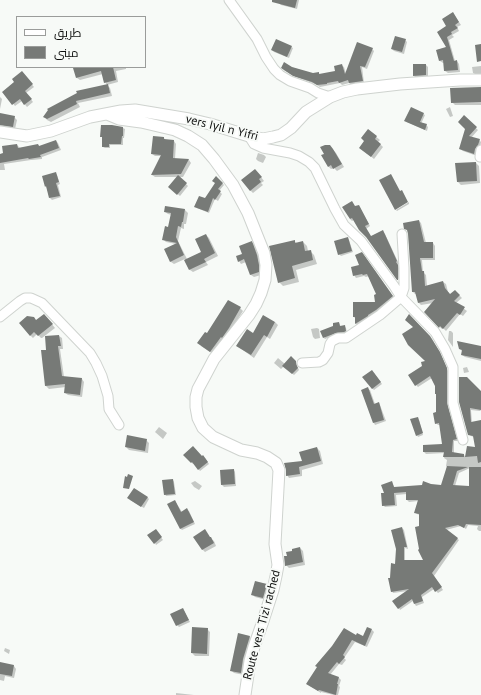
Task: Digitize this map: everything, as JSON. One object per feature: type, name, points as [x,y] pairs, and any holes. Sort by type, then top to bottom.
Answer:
[{"type":"main road","name":"vers Iγil n Yifri","points":[[0,132],[27,136],[50,131],[90,117],[135,110],[210,124],[249,136],[263,138],[274,137],[281,135],[291,128],[306,112],[330,97],[343,92],[374,87],[460,80],[481,80]]},
{"type":"main road","name":"Route vers Tizi rached","points":[[106,114],[119,119],[141,122],[175,130],[202,145],[233,185],[248,213],[264,253],[266,265],[265,280],[256,304],[250,315],[214,359],[198,389],[196,397],[198,418],[203,428],[212,437],[241,450],[257,453],[267,457],[276,463],[279,470],[275,544],[278,565],[273,590],[250,661],[245,695]]},
{"type":"street","points":[[229,0],[257,39],[274,69],[280,75],[290,81],[330,97]]},
{"type":"street","points":[[249,136],[254,144],[263,148],[299,156],[315,168],[344,225],[361,241],[401,298],[435,332],[453,367],[453,403],[463,440]]},
{"type":"street","points":[[302,363],[319,362],[323,360],[328,353],[330,344],[334,340],[338,338],[346,338],[380,315],[401,298],[404,288],[402,234]]},
{"type":"street","points":[[0,317],[25,298],[31,298],[42,303],[93,358],[102,376],[108,396],[109,409],[119,425]]},
{"type":"building","points":[[272,0],[297,0],[295,8],[272,2]]},
{"type":"building","points":[[453,12],[459,22],[455,25],[458,28],[451,32],[452,34],[447,37],[454,61],[457,60],[458,70],[444,71],[443,60],[439,61],[436,50],[446,47],[437,32],[446,26],[442,19]]},
{"type":"building","points":[[395,36],[406,39],[402,52],[391,49]]},
{"type":"building","points":[[276,39],[292,46],[287,57],[271,50]]},
{"type":"building","points":[[357,42],[373,48],[365,67],[360,66],[363,81],[349,83],[348,80],[339,83],[338,81],[317,85],[293,76],[281,68],[284,62],[292,67],[313,73],[319,72],[319,74],[335,71],[334,66],[342,64],[345,74]]},
{"type":"building","points":[[481,44],[481,61],[477,62],[475,45]]},
{"type":"building","points":[[413,64],[426,64],[426,75],[413,76]]},
{"type":"building","points":[[73,68],[113,68],[116,80],[104,83],[101,71],[76,78]]},
{"type":"building","points":[[22,71],[33,84],[25,91],[32,99],[24,105],[20,99],[12,105],[2,92],[14,82],[12,79]]},
{"type":"building","points":[[108,84],[110,93],[76,101],[77,104],[47,119],[43,117],[48,110],[47,109],[77,93],[76,91]]},
{"type":"building","points":[[481,87],[481,102],[451,103],[450,88]]},
{"type":"building","points":[[411,107],[424,113],[420,122],[427,124],[425,130],[404,121]]},
{"type":"building","points":[[0,113],[15,116],[13,127],[0,125]]},
{"type":"building","points":[[464,115],[477,127],[469,136],[480,139],[474,154],[459,149],[465,129],[458,122]]},
{"type":"building","points":[[101,125],[123,127],[121,144],[109,144],[109,147],[102,147],[102,137],[100,137]]},
{"type":"building","points":[[368,129],[377,136],[375,139],[381,144],[371,157],[359,148],[364,141],[361,138]]},
{"type":"building","points":[[153,136],[174,140],[173,158],[189,159],[181,174],[151,175],[161,155],[151,154]]},
{"type":"building","points":[[56,140],[59,148],[40,155],[41,157],[0,163],[0,154],[3,153],[2,146],[17,144],[18,148],[38,144],[39,146]]},
{"type":"building","points":[[330,145],[342,164],[333,169],[331,165],[328,167],[321,155],[324,154],[320,147]]},
{"type":"building","points":[[476,162],[477,181],[457,182],[455,163]]},
{"type":"building","points":[[255,169],[262,177],[259,179],[261,182],[250,191],[241,180]]},
{"type":"building","points":[[56,172],[59,182],[56,183],[60,196],[49,198],[42,176]]},
{"type":"building","points":[[391,174],[408,202],[395,210],[379,180]]},
{"type":"building","points":[[178,175],[187,183],[177,195],[168,187]]},
{"type":"building","points":[[216,176],[223,183],[218,189],[221,191],[215,200],[213,198],[208,212],[194,207],[199,196],[205,198],[215,183],[212,181]]},
{"type":"building","points":[[352,201],[355,206],[359,205],[369,224],[365,226],[371,236],[383,230],[397,261],[398,280],[366,237],[359,230],[352,218],[350,219],[342,207]]},
{"type":"building","points":[[165,206],[185,209],[183,222],[181,227],[178,226],[176,237],[184,255],[170,262],[164,249],[177,243],[162,240],[165,226],[168,227],[171,213],[164,212]]},
{"type":"building","points":[[419,220],[424,242],[433,242],[433,258],[420,258],[422,271],[424,271],[425,286],[443,281],[445,288],[450,294],[455,290],[460,295],[454,301],[465,307],[460,315],[457,313],[443,329],[440,326],[439,328],[424,312],[435,299],[418,303],[415,292],[412,292],[408,234],[407,230],[404,229],[403,223]]},
{"type":"building","points":[[206,234],[215,253],[204,259],[206,262],[189,270],[184,260],[201,252],[195,239]]},
{"type":"building","points":[[348,237],[352,251],[338,255],[334,241]]},
{"type":"building","points":[[295,240],[295,243],[303,241],[305,251],[311,250],[313,260],[292,266],[295,278],[278,283],[269,246]]},
{"type":"building","points":[[252,241],[257,255],[259,272],[250,275],[244,259],[238,262],[236,256],[242,254],[239,246]]},
{"type":"building","points":[[362,252],[393,296],[368,316],[355,324],[355,317],[353,317],[353,302],[375,302],[374,295],[376,294],[367,274],[353,276],[351,267],[359,265],[355,255]]},
{"type":"building","points":[[228,300],[241,307],[229,328],[210,352],[197,343],[205,332],[207,333]]},
{"type":"building","points":[[44,314],[53,324],[38,336],[34,332],[30,336],[19,323],[27,316],[34,317],[36,320]]},
{"type":"building","points":[[409,314],[430,336],[440,352],[447,368],[447,403],[457,439],[453,440],[452,452],[464,454],[464,457],[443,457],[444,452],[423,452],[423,445],[442,444],[439,423],[435,424],[433,413],[436,412],[435,386],[430,376],[415,386],[408,375],[422,366],[421,362],[425,361],[408,345],[402,334],[413,327],[405,320]]},
{"type":"building","points":[[263,315],[275,322],[267,337],[264,335],[251,355],[236,346],[247,329],[253,333]]},
{"type":"building","points":[[339,322],[340,326],[345,325],[346,331],[323,338],[320,331],[333,326],[333,323]]},
{"type":"building","points":[[59,335],[61,346],[58,346],[62,376],[82,378],[80,395],[64,393],[65,384],[45,386],[41,350],[46,350],[45,336]]},
{"type":"building","points":[[457,341],[481,346],[481,359],[461,355],[462,350],[459,349]]},
{"type":"building","points":[[291,356],[296,361],[298,368],[292,374],[282,366]]},
{"type":"building","points":[[372,370],[381,382],[372,389],[362,377]]},
{"type":"building","points":[[459,377],[467,377],[481,391],[481,410],[470,408],[471,422],[481,420],[481,462],[478,463],[477,456],[465,457],[467,446],[475,447],[473,436],[468,435],[459,402]]},
{"type":"building","points":[[368,387],[374,404],[379,402],[384,420],[373,423],[361,390]]},
{"type":"building","points":[[418,417],[423,433],[416,436],[410,419]]},
{"type":"building","points":[[127,435],[147,439],[145,451],[125,447]]},
{"type":"building","points":[[193,446],[208,462],[198,470],[192,462],[191,463],[183,455]]},
{"type":"building","points":[[317,447],[321,461],[299,467],[300,474],[286,476],[284,463],[302,461],[299,452]]},
{"type":"building","points":[[447,466],[468,467],[457,471],[453,485],[469,486],[469,467],[481,467],[481,525],[466,524],[464,528],[458,525],[445,528],[458,538],[432,573],[442,587],[435,592],[432,587],[421,595],[423,601],[414,604],[412,599],[398,609],[392,601],[409,589],[391,592],[388,578],[390,578],[391,563],[395,564],[396,549],[391,530],[402,527],[407,547],[404,547],[404,560],[423,560],[418,550],[415,527],[419,526],[419,514],[414,513],[418,500],[406,500],[406,492],[394,493],[395,505],[382,506],[381,493],[384,493],[381,485],[392,481],[394,487],[422,485],[423,481],[441,485]]},
{"type":"building","points":[[234,469],[235,484],[221,485],[220,470]]},
{"type":"building","points":[[128,474],[133,476],[129,489],[123,488],[125,476],[127,477]]},
{"type":"building","points":[[173,479],[175,494],[164,495],[162,480]]},
{"type":"building","points":[[134,488],[148,497],[141,507],[127,498]]},
{"type":"building","points":[[175,500],[181,512],[187,508],[194,522],[180,529],[167,504]]},
{"type":"building","points":[[156,529],[162,537],[154,544],[147,535]]},
{"type":"building","points":[[205,529],[214,543],[202,550],[193,537]]},
{"type":"building","points":[[300,547],[303,562],[285,566],[284,556],[287,556],[286,552]]},
{"type":"building","points":[[255,581],[267,584],[263,598],[251,595]]},
{"type":"building","points":[[183,608],[189,620],[176,626],[170,614]]},
{"type":"building","points":[[192,627],[208,628],[207,654],[191,653]]},
{"type":"building","points":[[367,627],[372,629],[365,646],[352,640],[343,655],[345,657],[339,664],[337,662],[328,673],[339,677],[336,695],[318,691],[306,684],[317,667],[315,666],[332,646],[344,628],[356,635],[357,633],[363,636]]},
{"type":"building","points":[[238,633],[250,636],[243,659],[241,673],[230,671]]},
{"type":"building","points":[[0,662],[14,665],[12,676],[0,674]]}]
